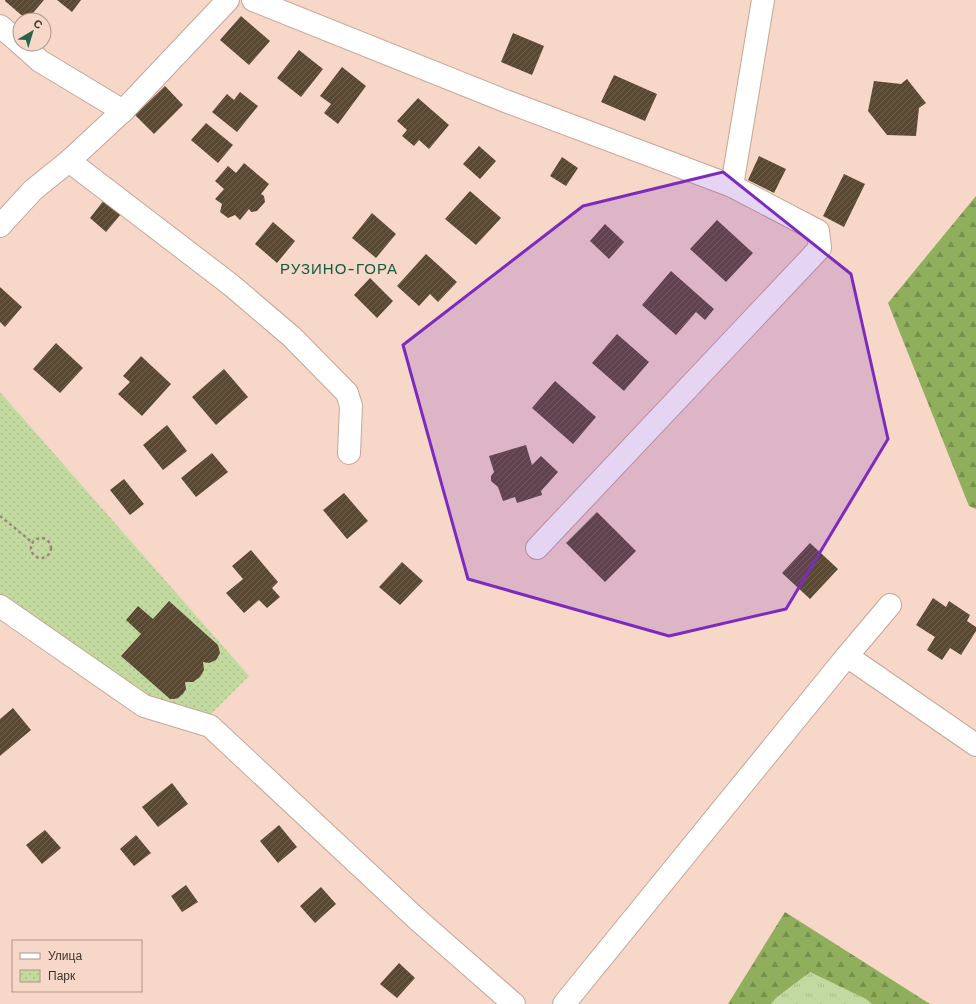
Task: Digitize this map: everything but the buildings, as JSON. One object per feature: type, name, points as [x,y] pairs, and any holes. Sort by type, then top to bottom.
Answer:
[{"type":"street","points":[[0,226],[33,190],[69,161],[123,111],[228,0]]},
{"type":"street","points":[[253,0],[508,102],[732,186],[818,231],[820,248],[537,548]]},
{"type":"street","points":[[732,186],[763,0]]},
{"type":"street","points":[[0,26],[12,37]]},
{"type":"street","points":[[29,52],[40,61],[123,111]]},
{"type":"street","points":[[69,161],[231,285],[292,337],[347,393],[350,406],[349,453]]},
{"type":"street","points":[[564,1004],[890,605]]},
{"type":"street","points":[[0,606],[144,706],[210,726],[418,920],[514,1004]]},
{"type":"street","points":[[847,656],[976,745]]},
{"type":"path","points":[[0,516],[33,543]]},
{"type":"path","points":[[41,538],[47,540],[51,546],[48,555],[42,558],[36,557],[32,549],[33,543],[41,538]]},
{"type":"highlighted area","points":[[723,172],[851,274],[888,439],[786,609],[669,636],[468,579],[403,345],[583,206]]},
{"type":"green space","points":[[976,196],[976,509],[969,506],[888,303]]},
{"type":"green space","points":[[0,392],[249,676],[208,717],[149,702],[0,594]]},
{"type":"green space","points":[[785,912],[930,1004],[872,1004],[866,999],[810,972],[776,998],[771,1004],[728,1004]]},
{"type":"green space","points":[[810,972],[866,999],[872,1004],[771,1004],[776,998]]},
{"type":"district","name":"РУЗИНО-ГОРА","points":[[339,269]]}]
